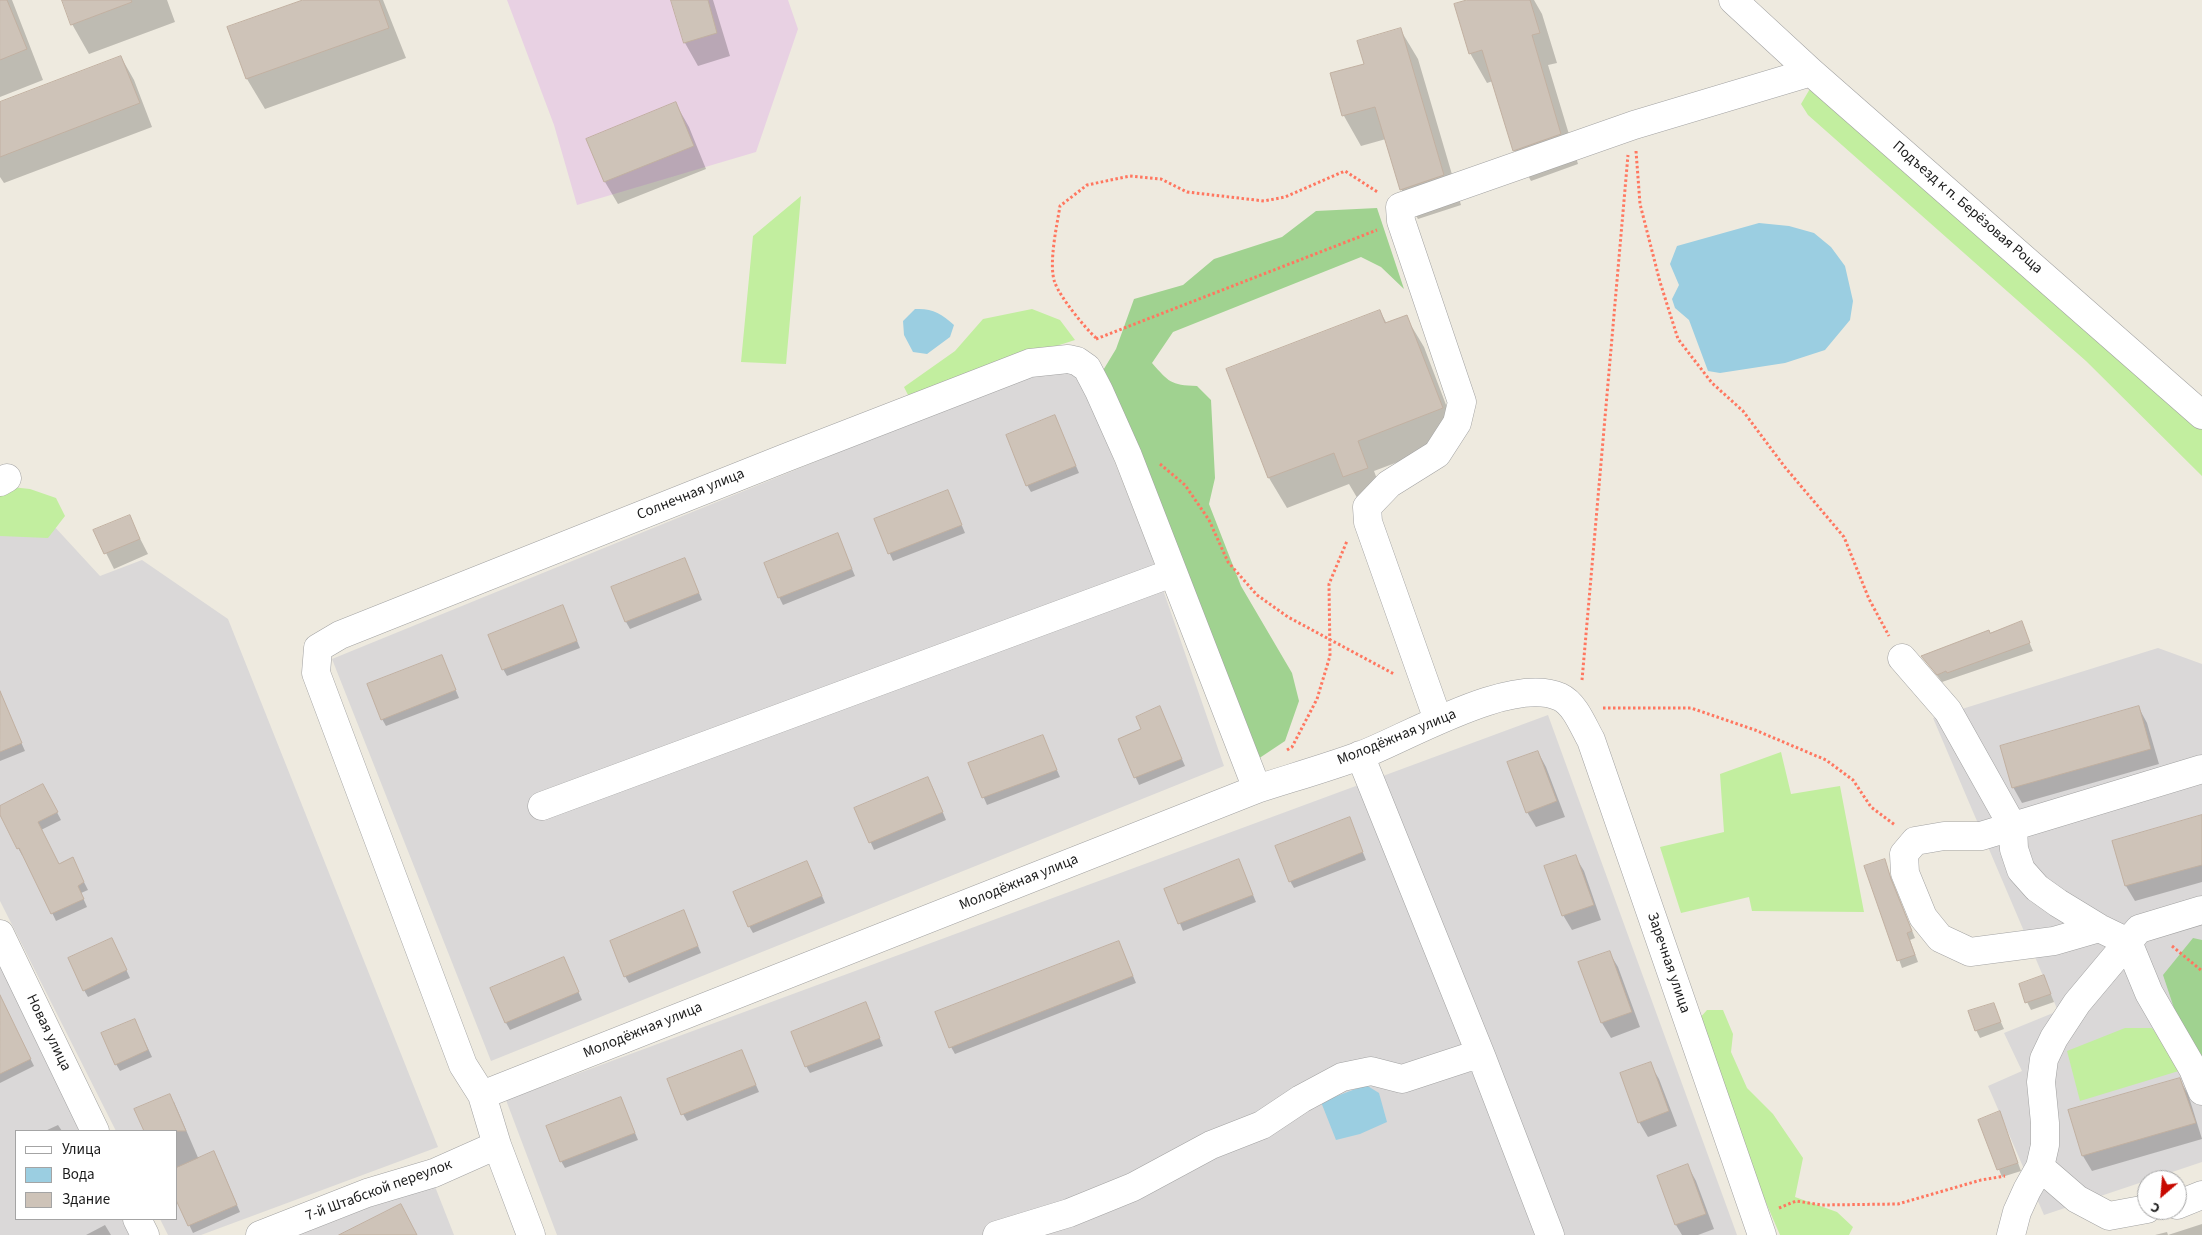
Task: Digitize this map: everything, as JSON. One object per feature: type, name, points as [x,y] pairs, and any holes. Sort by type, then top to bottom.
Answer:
[{"type":"street","name":"Подъезд к п. Берёзовая Роща","points":[[1733,0],[1811,72],[2202,415]]},
{"type":"street","points":[[1438,720],[1368,522],[1367,507],[1372,501],[1389,484],[1437,454],[1448,440],[1457,423],[1462,402],[1400,214],[1634,126],[1811,72]]},
{"type":"street","points":[[1073,360],[1087,368],[1128,456],[1172,574],[1257,789]]},
{"type":"street","name":"Солнечная улица","points":[[482,1095],[463,1064],[316,673],[318,648],[349,631],[1011,370],[1030,364],[1073,360]]},
{"type":"street","points":[[542,806],[1172,574]]},
{"type":"street","points":[[1902,658],[1948,711],[2012,827],[2014,849],[2021,870],[2037,888],[2099,928],[2138,934]]},
{"type":"street","name":"Молодёжная улица","points":[[482,1095],[1257,789],[1360,756],[1438,720],[1517,693],[1544,692],[1571,704]]},
{"type":"street","name":"Заречная улица","points":[[1571,704],[1591,740],[1759,1226]]},
{"type":"street","points":[[1360,756],[1482,1058],[1550,1235]]},
{"type":"street","points":[[2099,928],[2054,942],[1970,952],[1940,938],[1923,918],[1905,873],[1904,854],[1915,841],[1944,836],[1981,836],[2202,769]]},
{"type":"street","points":[[2011,1235],[2017,1212],[2040,1168],[2045,1145],[2041,1082],[2044,1059],[2054,1038],[2077,1003],[2138,934],[2202,910]]},
{"type":"street","name":"Новая улица","points":[[0,934],[95,1130]]},
{"type":"street","points":[[2138,934],[2149,993],[2193,1069],[2202,1091]]},
{"type":"street","points":[[997,1235],[1069,1213],[1133,1187],[1211,1145],[1262,1125],[1301,1099],[1342,1077],[1371,1070],[1402,1079],[1469,1057],[1482,1058]]},
{"type":"street","points":[[482,1095],[497,1145],[531,1235]]},
{"type":"street","name":"7-й Штабской переулок","points":[[260,1235],[367,1193],[434,1173],[497,1145]]},
{"type":"street","points":[[2040,1168],[2077,1200],[2109,1216],[2137,1211]]},
{"type":"street","points":[[2187,1201],[2202,1195]]},
{"type":"street","points":[[138,1220],[145,1235]]},
{"type":"path","points":[[1634,126],[1640,204],[1660,282],[1678,339],[1712,382],[1743,410],[1784,466],[1844,537],[1868,598],[1902,658]]},
{"type":"path","points":[[1634,126],[1628,152],[1571,704],[1691,708],[1755,730],[1826,760],[1853,780],[1871,807],[1915,841]]},
{"type":"path","points":[[1073,360],[1096,338],[1400,214],[1345,171],[1285,197],[1264,201],[1187,192],[1161,179],[1130,176],[1087,185],[1060,206],[1053,249],[1054,282],[1084,328],[1096,338]]},
{"type":"path","points":[[1156,460],[1185,484],[1209,520],[1228,562],[1257,595],[1288,617],[1427,692]]},
{"type":"path","points":[[1283,752],[1292,748],[1317,699],[1330,656],[1329,584],[1346,542],[1368,522]]},
{"type":"path","points":[[2138,934],[2202,971]]},
{"type":"path","points":[[1759,1226],[1796,1201],[1822,1205],[1898,1204],[1981,1180],[2040,1168]]},
{"type":"shaded area","points":[[507,0],[788,0],[798,29],[756,152],[577,205],[554,125]]},
{"type":"shaded area","points":[[1055,364],[1082,379],[1150,552],[1224,766],[491,1061],[332,659]]},
{"type":"shaded area","points":[[17,486],[100,576],[142,560],[228,619],[438,1147],[201,1235],[168,1235],[160,1220],[178,1220],[178,1130],[115,1130],[0,901],[0,495]]},
{"type":"shaded area","points":[[2158,648],[2202,664],[2202,1162],[2178,1170],[2137,1170],[2137,1184],[2044,1215],[1988,1086],[2022,1071],[2004,1033],[2058,1011],[1933,718]]},
{"type":"shaded area","points":[[1548,715],[1737,1235],[557,1235],[506,1100]]},
{"type":"shaded area","points":[[0,963],[80,1130],[15,1130],[15,1220],[122,1220],[130,1235],[0,1235]]},
{"type":"shaded area","points":[[434,1184],[454,1235],[293,1235],[391,1194]]},
{"type":"green space","points":[[1811,87],[2202,427],[2202,476],[2086,361],[1808,115],[1801,104]]},
{"type":"green space","points":[[801,196],[786,364],[741,362],[753,236]]},
{"type":"green space","points":[[1377,208],[1404,289],[1381,267],[1361,257],[1173,332],[1152,363],[1171,381],[1181,385],[1197,386],[1211,400],[1215,478],[1209,504],[1241,586],[1292,673],[1299,701],[1285,741],[1255,761],[1099,377],[1116,349],[1134,299],[1183,285],[1214,259],[1282,237],[1316,211]]},
{"type":"green space","points":[[1032,309],[1060,320],[1075,340],[908,395],[904,387],[955,351],[983,319]]},
{"type":"green space","points":[[0,487],[30,489],[56,498],[65,516],[48,538],[0,536]]},
{"type":"green space","points":[[1781,752],[1791,794],[1840,786],[1864,912],[1752,911],[1749,897],[1681,913],[1660,847],[1724,832],[1720,774]]},
{"type":"green space","points":[[2193,938],[2202,940],[2202,1064],[2175,1011],[2163,975]]},
{"type":"green space","points":[[1707,1010],[1723,1010],[1733,1034],[1731,1052],[1747,1088],[1773,1114],[1803,1158],[1795,1197],[1837,1212],[1853,1227],[1849,1235],[1780,1235],[1761,1191],[1698,1020]]},
{"type":"green space","points":[[2125,1028],[2152,1028],[2182,1070],[2080,1101],[2067,1051]]},
{"type":"water","points":[[1759,223],[1789,226],[1814,233],[1831,247],[1845,266],[1853,301],[1850,320],[1825,350],[1785,363],[1720,373],[1708,371],[1689,320],[1675,308],[1672,299],[1679,285],[1670,264],[1677,246]]},
{"type":"water","points":[[915,309],[926,309],[936,312],[954,325],[950,337],[927,354],[913,352],[904,335],[903,321]]},
{"type":"water","points":[[1366,1085],[1379,1093],[1387,1122],[1360,1134],[1336,1140],[1321,1102]]},
{"type":"building","points":[[0,0],[7,0],[27,49],[0,60]]},
{"type":"building","points":[[62,0],[131,0],[132,2],[71,25]]},
{"type":"building","points":[[303,0],[379,0],[389,28],[246,79],[227,27]]},
{"type":"building","points":[[671,0],[708,0],[717,33],[684,43]]},
{"type":"building","points":[[1467,0],[1530,0],[1540,33],[1532,35],[1561,134],[1513,151],[1482,50],[1469,54],[1454,4]]},
{"type":"building","points":[[1401,28],[1444,175],[1400,190],[1375,107],[1342,116],[1330,73],[1364,64],[1357,41]]},
{"type":"building","points":[[121,56],[140,103],[0,157],[0,102]]},
{"type":"building","points":[[676,102],[694,146],[604,182],[586,139]]},
{"type":"building","points":[[1380,310],[1385,323],[1407,315],[1443,408],[1358,441],[1368,468],[1343,477],[1334,453],[1268,478],[1226,369]]},
{"type":"building","points":[[1055,415],[1076,466],[1026,486],[1006,435]]},
{"type":"building","points":[[948,490],[962,525],[888,554],[874,519]]},
{"type":"building","points":[[130,515],[140,539],[104,554],[93,530]]},
{"type":"building","points":[[838,533],[852,569],[778,598],[764,563]]},
{"type":"building","points":[[685,558],[699,593],[625,622],[611,587]]},
{"type":"building","points":[[563,605],[577,641],[502,670],[488,635]]},
{"type":"building","points":[[2022,621],[2030,643],[1947,673],[1946,671],[1937,675],[1921,656],[1989,630],[1990,633]]},
{"type":"building","points":[[442,655],[456,690],[381,720],[367,684]]},
{"type":"building","points":[[0,691],[22,743],[0,752]]},
{"type":"building","points":[[1160,706],[1182,759],[1134,778],[1118,739],[1141,729],[1136,717]]},
{"type":"building","points":[[2139,706],[2151,749],[2012,788],[2000,746]]},
{"type":"building","points":[[1043,735],[1057,770],[982,798],[968,763]]},
{"type":"building","points":[[1538,751],[1557,801],[1526,813],[1507,762]]},
{"type":"building","points":[[928,777],[943,812],[869,843],[854,808]]},
{"type":"building","points":[[43,784],[58,812],[38,822],[59,864],[73,857],[84,882],[78,886],[84,899],[51,914],[19,848],[17,849],[0,815],[0,806]]},
{"type":"building","points":[[2202,815],[2202,865],[2125,886],[2112,841]]},
{"type":"building","points":[[1350,817],[1363,852],[1289,882],[1275,846]]},
{"type":"building","points":[[1576,855],[1594,905],[1562,916],[1544,866]]},
{"type":"building","points":[[1239,859],[1253,895],[1178,924],[1164,889]]},
{"type":"building","points":[[1885,859],[1912,931],[1907,933],[1915,955],[1897,961],[1864,866]]},
{"type":"building","points":[[807,861],[822,896],[748,927],[733,892]]},
{"type":"building","points":[[684,910],[698,946],[624,977],[610,941]]},
{"type":"building","points":[[112,938],[127,970],[83,991],[68,958]]},
{"type":"building","points":[[1119,941],[1133,976],[949,1048],[935,1012]]},
{"type":"building","points":[[1610,951],[1632,1012],[1601,1023],[1578,962]]},
{"type":"building","points":[[564,957],[579,992],[505,1023],[490,988]]},
{"type":"building","points":[[2044,975],[2051,994],[2025,1003],[2019,984]]},
{"type":"building","points":[[0,995],[31,1059],[0,1074]]},
{"type":"building","points":[[866,1002],[880,1038],[805,1067],[791,1032]]},
{"type":"building","points":[[1994,1003],[2001,1022],[1975,1031],[1968,1011]]},
{"type":"building","points":[[135,1019],[148,1050],[115,1065],[101,1033]]},
{"type":"building","points":[[742,1050],[756,1085],[681,1115],[667,1079]]},
{"type":"building","points":[[1651,1062],[1669,1111],[1638,1123],[1620,1073]]},
{"type":"building","points":[[2180,1078],[2196,1123],[2082,1156],[2068,1110]]},
{"type":"building","points":[[170,1094],[186,1131],[144,1130],[134,1109]]},
{"type":"building","points":[[621,1097],[635,1133],[560,1162],[546,1126]]},
{"type":"building","points":[[2000,1111],[2018,1163],[1997,1170],[1978,1120]]},
{"type":"building","points":[[214,1151],[237,1205],[188,1226],[178,1204],[178,1167]]},
{"type":"building","points":[[1688,1164],[1706,1214],[1675,1225],[1657,1176]]},
{"type":"building","points":[[401,1204],[417,1235],[339,1235]]}]
